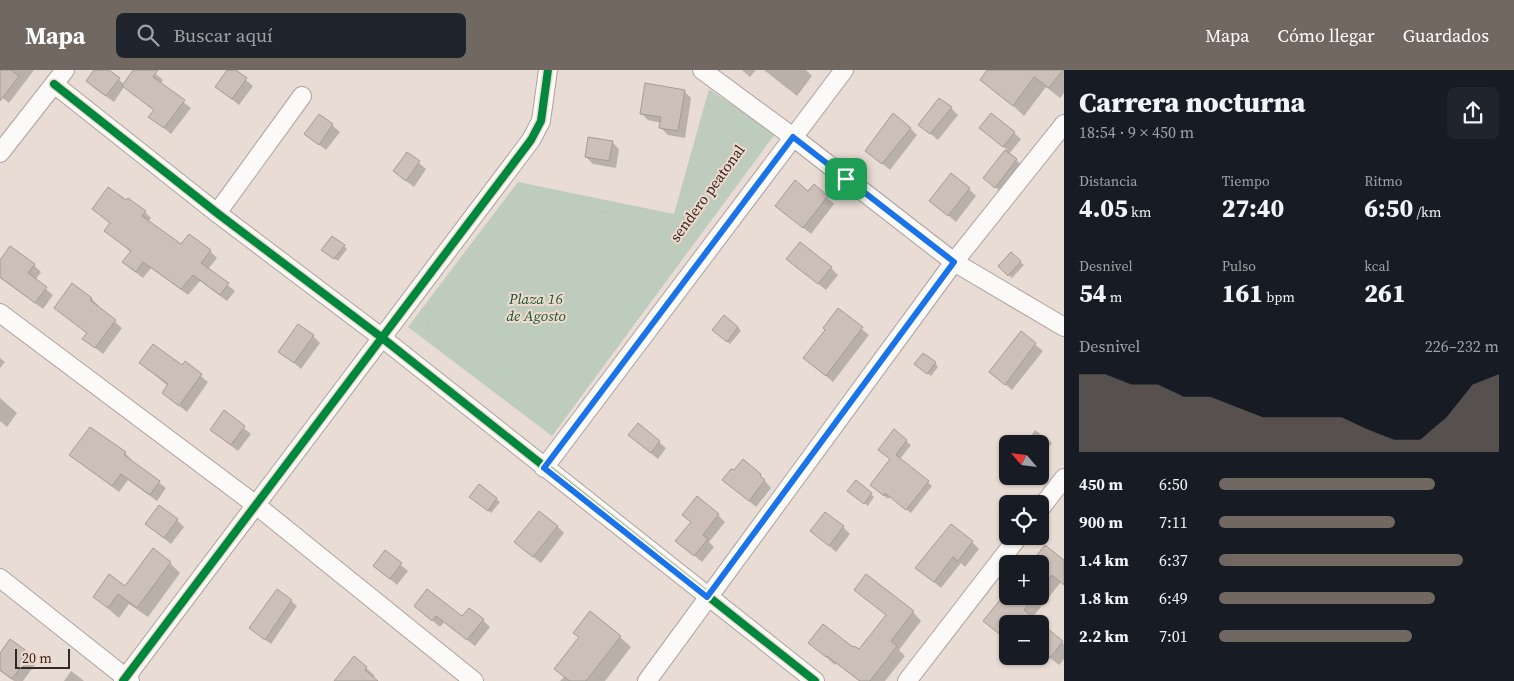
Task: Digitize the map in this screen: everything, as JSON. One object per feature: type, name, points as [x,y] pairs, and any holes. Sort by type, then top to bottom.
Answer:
[{"type":"street","points":[[0,153],[65,70]]},
{"type":"street","points":[[0,578],[126,680],[381,337],[531,140],[541,121],[548,70]]},
{"type":"street","points":[[702,70],[793,137],[954,262],[1064,327]]},
{"type":"street","points":[[544,468],[844,70]]},
{"type":"street","points":[[54,84],[217,213],[381,337],[814,681]]},
{"type":"street","points":[[217,213],[302,96]]},
{"type":"street","points":[[647,681],[954,262],[1064,124]]},
{"type":"street","points":[[0,313],[256,505],[474,681]]},
{"type":"street","points":[[1049,497],[1064,478]]},
{"type":"street","points":[[907,681],[1012,545]]},
{"type":"green space","name":"Plaza 16 de Agosto","points":[[709,89],[775,134],[552,436],[408,327],[518,182],[674,214]]},
{"type":"building","points":[[0,70],[11,70],[19,76],[0,101]]},
{"type":"building","points":[[94,70],[109,70],[120,78],[106,96],[86,81]]},
{"type":"building","points":[[133,70],[158,70],[153,77],[185,100],[164,128],[148,117],[154,110],[122,86]]},
{"type":"building","points":[[227,70],[236,70],[247,78],[232,99],[215,87]]},
{"type":"building","points":[[987,70],[1063,70],[1049,88],[1034,77],[1013,106],[980,80]]},
{"type":"building","points":[[645,83],[685,90],[678,131],[659,128],[661,117],[640,114]]},
{"type":"building","points":[[939,98],[952,107],[930,134],[918,125]]},
{"type":"building","points":[[893,113],[911,128],[882,164],[865,151]]},
{"type":"building","points":[[991,113],[1015,132],[1003,147],[979,128]]},
{"type":"building","points":[[319,114],[333,124],[319,145],[304,134]]},
{"type":"building","points":[[588,137],[613,141],[609,161],[585,157]]},
{"type":"building","points":[[1005,150],[1017,159],[995,188],[983,178]]},
{"type":"building","points":[[407,152],[420,161],[406,181],[393,171]]},
{"type":"building","points":[[951,173],[970,188],[948,216],[929,201]]},
{"type":"building","points":[[795,180],[808,191],[814,184],[828,196],[803,228],[775,206]]},
{"type":"building","points":[[108,187],[146,211],[142,216],[181,244],[189,234],[211,250],[201,263],[229,283],[220,295],[193,275],[181,289],[143,262],[136,272],[122,262],[131,251],[104,231],[110,223],[92,209]]},
{"type":"building","points":[[332,236],[345,245],[334,259],[321,250]]},
{"type":"building","points":[[800,242],[832,267],[818,284],[786,259]]},
{"type":"building","points":[[10,246],[35,264],[28,273],[47,287],[35,303],[0,277],[0,260]]},
{"type":"building","points":[[1011,252],[1021,261],[1008,276],[998,266]]},
{"type":"building","points":[[72,283],[116,320],[95,348],[82,339],[87,333],[54,308]]},
{"type":"building","points":[[838,308],[863,327],[826,376],[803,358],[825,330],[823,328]]},
{"type":"building","points":[[724,315],[738,327],[727,342],[712,330]]},
{"type":"building","points":[[298,324],[314,335],[294,363],[278,352]]},
{"type":"building","points":[[1021,331],[1036,343],[1005,385],[989,372]]},
{"type":"building","points":[[153,344],[182,365],[185,361],[202,374],[179,406],[162,393],[168,384],[139,363]]},
{"type":"building","points":[[923,353],[936,362],[927,374],[914,364]]},
{"type":"building","points":[[224,410],[245,426],[231,445],[210,430]]},
{"type":"building","points":[[638,423],[660,441],[651,453],[628,435]]},
{"type":"building","points":[[90,427],[126,452],[124,455],[160,481],[150,495],[121,474],[112,486],[69,455]]},
{"type":"building","points":[[894,429],[907,440],[896,455],[929,481],[906,510],[885,493],[884,496],[870,485],[890,459],[878,450]]},
{"type":"building","points":[[743,459],[761,474],[760,476],[765,480],[749,501],[722,480]]},
{"type":"building","points":[[856,480],[872,493],[864,504],[847,491]]},
{"type":"building","points":[[479,484],[497,498],[488,511],[469,497]]},
{"type":"building","points":[[697,496],[719,514],[703,535],[708,539],[694,556],[675,541],[691,522],[682,515]]},
{"type":"building","points":[[159,505],[178,519],[164,538],[145,524]]},
{"type":"building","points":[[539,511],[558,526],[533,557],[514,542]]},
{"type":"building","points":[[825,512],[844,526],[829,546],[810,531]]},
{"type":"building","points":[[951,524],[973,541],[958,561],[953,557],[934,582],[915,568]]},
{"type":"building","points":[[1045,545],[1064,560],[1064,585],[1052,575],[1049,579],[1049,555],[1037,555]]},
{"type":"building","points":[[153,548],[171,562],[137,608],[118,594],[108,608],[93,597],[109,574],[125,586]]},
{"type":"building","points":[[385,550],[402,563],[390,579],[373,566]]},
{"type":"building","points":[[866,574],[914,611],[891,641],[897,646],[870,681],[860,681],[808,643],[823,624],[853,647],[859,649],[886,615],[854,590]]},
{"type":"building","points":[[277,589],[292,600],[265,640],[249,628]]},
{"type":"building","points":[[427,589],[462,616],[469,608],[484,619],[467,640],[436,616],[432,621],[414,606]]},
{"type":"building","points":[[999,601],[999,605],[1028,605],[1024,610],[1030,615],[999,615],[999,634],[983,621]]},
{"type":"building","points":[[590,611],[621,636],[586,681],[570,681],[554,669],[579,637],[573,633]]},
{"type":"building","points":[[1049,630],[1063,641],[1049,657]]},
{"type":"building","points":[[10,639],[31,654],[12,679],[0,670],[0,653]]},
{"type":"building","points":[[354,656],[367,667],[365,670],[378,681],[334,681]]},
{"type":"cycle path","points":[[123,681],[531,140],[541,121],[548,70]]},
{"type":"cycle path","points":[[54,84],[217,213],[381,337],[815,681]]},
{"type":"route","points":[[793,137],[846,179],[954,262],[707,597],[544,468],[793,137]]}]
